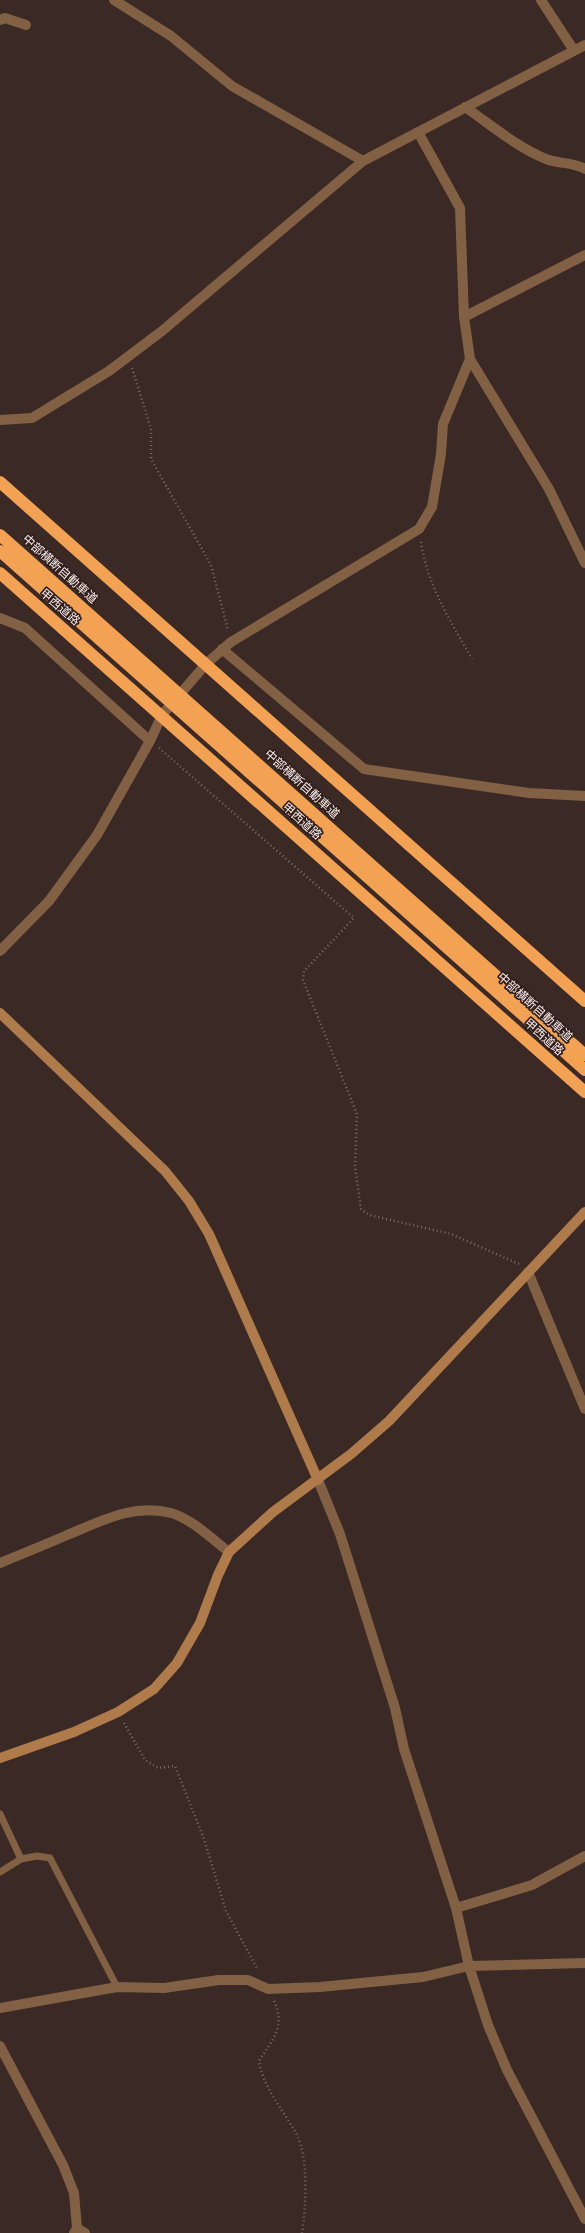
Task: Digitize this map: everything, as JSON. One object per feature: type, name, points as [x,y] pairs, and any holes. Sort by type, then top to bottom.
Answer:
[{"type":"highway","points":[[0,482],[585,1001]]},
{"type":"highway","name":"中部横断自動車道","points":[[0,535],[585,1055]]},
{"type":"highway","name":"中部横断自動車道","points":[[0,552],[585,1070]]},
{"type":"highway","name":"甲西道路","points":[[0,573],[162,715],[585,1092]]},
{"type":"street","points":[[114,0],[126,6],[171,36],[232,86],[363,161]]},
{"type":"street","points":[[126,6],[135,0]]},
{"type":"street","points":[[542,0],[573,49]]},
{"type":"street","points":[[0,20],[5,18],[26,25]]},
{"type":"street","points":[[0,420],[32,418],[109,371],[162,331],[363,161],[573,49],[585,45]]},
{"type":"street","points":[[465,107],[516,143],[547,159],[578,165],[585,169]]},
{"type":"street","points":[[418,132],[460,208],[464,317],[470,359],[550,489],[585,563]]},
{"type":"street","points":[[464,317],[585,255]]},
{"type":"street","points":[[0,951],[17,936],[49,901],[97,836],[150,741],[162,715],[206,664],[231,642],[419,529],[432,507],[441,454],[443,424],[470,359]]},
{"type":"street","points":[[0,618],[25,628],[150,741]]},
{"type":"street","points":[[222,649],[364,769],[529,793],[585,796]]},
{"type":"street","points":[[0,1013],[165,1171],[189,1201],[209,1234],[318,1480],[340,1534],[395,1708],[404,1748],[456,1908],[469,1966],[488,2025],[507,2070],[585,2219]]},
{"type":"street","points":[[0,1758],[74,1732],[118,1712],[154,1689],[177,1663],[200,1623],[218,1575],[229,1552],[273,1512],[318,1480],[389,1421],[585,1212]]},
{"type":"street","points":[[528,1272],[585,1409]]},
{"type":"street","points":[[0,1562],[113,1516],[133,1511],[154,1510],[172,1514],[191,1523],[229,1552]]},
{"type":"street","points":[[456,1908],[532,1885],[585,1856]]},
{"type":"street","points":[[0,2008],[117,1988],[164,1988],[219,1980],[248,1980],[268,1989],[320,1987],[423,1978],[469,1966],[585,1963]]},
{"type":"street","points":[[0,2046],[63,2164],[74,2193],[79,2231]]},
{"type":"lane","points":[[0,1814],[21,1859]]},
{"type":"lane","points":[[0,1872],[21,1859],[37,1856],[50,1858],[117,1988]]},
{"type":"path","points":[[128,357],[151,428],[151,459],[211,565],[231,642]]},
{"type":"path","points":[[419,529],[424,565],[434,591],[472,659]]},
{"type":"path","points":[[150,741],[354,918],[304,971],[303,980],[357,1114],[355,1167],[361,1208],[369,1215],[451,1234],[520,1265],[528,1272]]},
{"type":"path","points":[[118,1712],[145,1760],[158,1768],[176,1766],[204,1839],[226,1910],[279,2012],[278,2031],[259,2060],[261,2074],[297,2135],[304,2156],[302,2233]]}]
